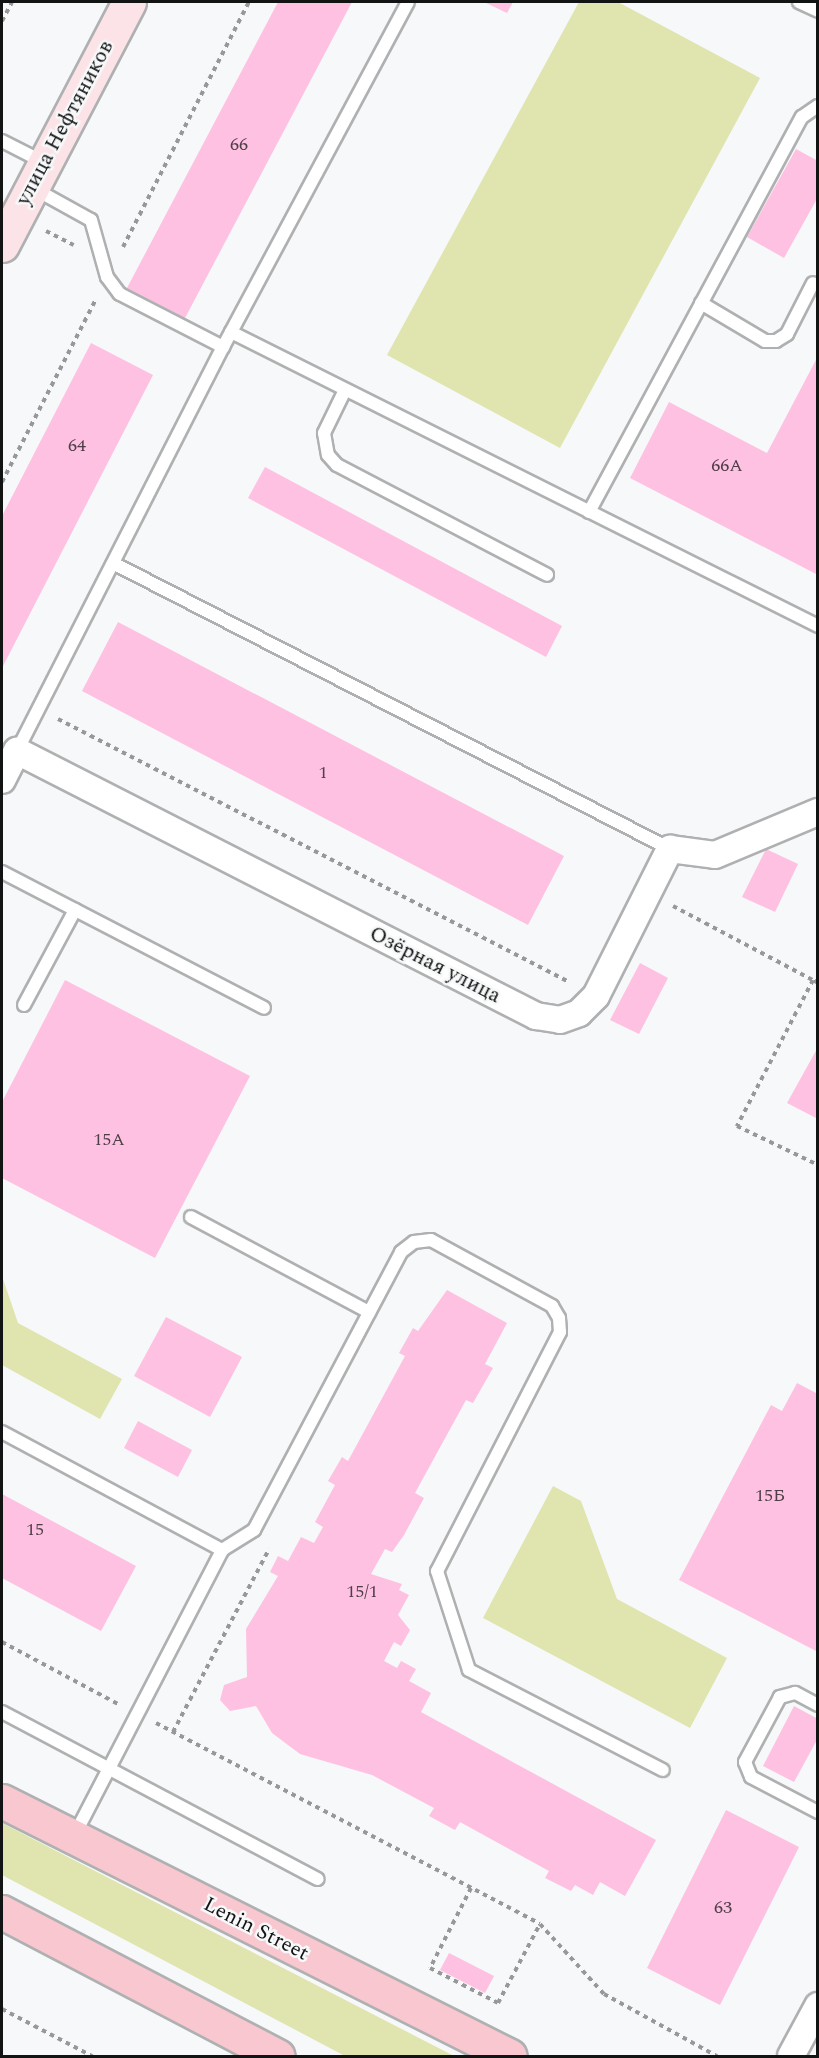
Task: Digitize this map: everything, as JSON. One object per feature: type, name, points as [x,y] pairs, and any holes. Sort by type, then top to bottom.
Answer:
[{"type":"main road","name":"улица Нефтяников","points":[[2,245],[129,2]]},
{"type":"main road","name":"Lenin Street","points":[[2,1801],[510,2056]]},
{"type":"main road","points":[[2,1912],[278,2056]]},
{"type":"street","points":[[2,780],[16,750]]},
{"type":"street","name":"Озёрная улица","points":[[16,750],[536,1016],[561,1020],[579,1013],[596,996],[670,849]]},
{"type":"street","points":[[670,849],[715,855],[818,812]]},
{"type":"street","points":[[791,2056],[818,2006]]},
{"type":"lane","points":[[16,750],[223,347],[408,2]]},
{"type":"lane","points":[[799,2],[818,11]]},
{"type":"lane","points":[[589,512],[802,117],[818,106]]},
{"type":"lane","points":[[2,141],[31,189],[91,220],[107,277],[120,294],[223,347]]},
{"type":"lane","points":[[701,303],[765,340],[776,340],[787,334],[813,283]]},
{"type":"lane","points":[[231,332],[818,626]]},
{"type":"lane","points":[[345,390],[324,433],[328,455],[337,465],[547,575]]},
{"type":"lane","points":[[113,563],[670,849]]},
{"type":"lane","points":[[2,872],[264,1008]]},
{"type":"lane","points":[[24,1005],[75,910]]},
{"type":"lane","points":[[191,1217],[369,1312]]},
{"type":"lane","points":[[73,1837],[222,1550],[254,1530],[401,1252],[414,1242],[431,1240],[552,1306],[560,1332],[437,1571],[469,1670],[663,1770]]},
{"type":"lane","points":[[2,1432],[222,1550]]},
{"type":"lane","points":[[818,1705],[795,1693],[780,1696],[745,1762],[751,1777],[818,1812]]},
{"type":"lane","points":[[2,1712],[318,1880]]},
{"type":"path","points":[[2,21],[12,2]]},
{"type":"path","points":[[107,277],[249,2]]},
{"type":"path","points":[[31,189],[83,250]]},
{"type":"path","points":[[2,482],[98,296],[95,287]]},
{"type":"path","points":[[38,708],[596,996]]},
{"type":"path","points":[[648,892],[815,982],[737,1126],[818,1164]]},
{"type":"path","points":[[2,1642],[540,1924],[604,1994],[717,2056]]},
{"type":"path","points":[[471,1888],[430,1968],[498,2003],[540,1924]]},
{"type":"path","points":[[2,2009],[92,2056]]},
{"type":"green space","points":[[579,2],[618,2],[760,78],[560,448],[387,355]]},
{"type":"green space","points":[[2,1276],[18,1323],[122,1379],[100,1419],[2,1365]]},
{"type":"green space","points":[[553,1486],[581,1501],[617,1599],[727,1658],[690,1728],[483,1618]]},
{"type":"green space","points":[[2,1823],[454,2056],[345,2056],[2,1875]]},
{"type":"building","points":[[278,2],[352,2],[185,318],[127,288]]},
{"type":"building","points":[[484,2],[513,2],[507,13]]},
{"type":"building","points":[[796,149],[818,161],[818,197],[784,258],[747,237]]},
{"type":"building","points":[[91,343],[153,375],[2,668],[2,516]]},
{"type":"building","points":[[818,356],[818,575],[630,478],[669,402],[767,453]]},
{"type":"building","points":[[265,467],[562,626],[546,657],[248,498]]},
{"type":"building","points":[[118,622],[564,856],[528,925],[82,691]]},
{"type":"building","points":[[766,849],[798,864],[775,912],[742,897]]},
{"type":"building","points":[[640,963],[668,978],[639,1034],[610,1020]]},
{"type":"building","points":[[65,980],[250,1076],[155,1258],[2,1178],[2,1102]]},
{"type":"building","points":[[818,1047],[818,1119],[787,1103]]},
{"type":"building","points":[[447,1290],[507,1323],[485,1364],[493,1368],[473,1403],[466,1400],[415,1493],[424,1498],[404,1535],[392,1552],[385,1549],[371,1574],[402,1584],[399,1590],[409,1595],[398,1615],[410,1630],[401,1646],[394,1642],[384,1661],[397,1668],[401,1661],[416,1669],[409,1681],[431,1693],[421,1712],[656,1840],[625,1896],[600,1882],[593,1895],[575,1885],[571,1891],[545,1878],[549,1871],[460,1822],[455,1830],[429,1816],[434,1808],[372,1775],[300,1754],[272,1733],[256,1706],[230,1711],[220,1700],[224,1685],[247,1677],[246,1629],[278,1576],[270,1572],[278,1556],[288,1561],[301,1537],[314,1543],[323,1527],[315,1522],[335,1485],[328,1481],[342,1457],[348,1461],[405,1356],[399,1353],[413,1328],[418,1331]]},
{"type":"building","points":[[166,1317],[242,1357],[210,1417],[134,1376]]},
{"type":"building","points":[[797,1383],[818,1394],[818,1652],[679,1580],[771,1405],[782,1411]]},
{"type":"building","points":[[138,1421],[192,1450],[178,1477],[124,1448]]},
{"type":"building","points":[[2,1494],[136,1566],[101,1631],[2,1578]]},
{"type":"building","points":[[794,1706],[818,1719],[818,1738],[794,1782],[763,1766]]},
{"type":"building","points":[[726,1810],[799,1847],[720,2005],[647,1968]]},
{"type":"building","points":[[449,1953],[494,1976],[485,1993],[440,1970]]}]
